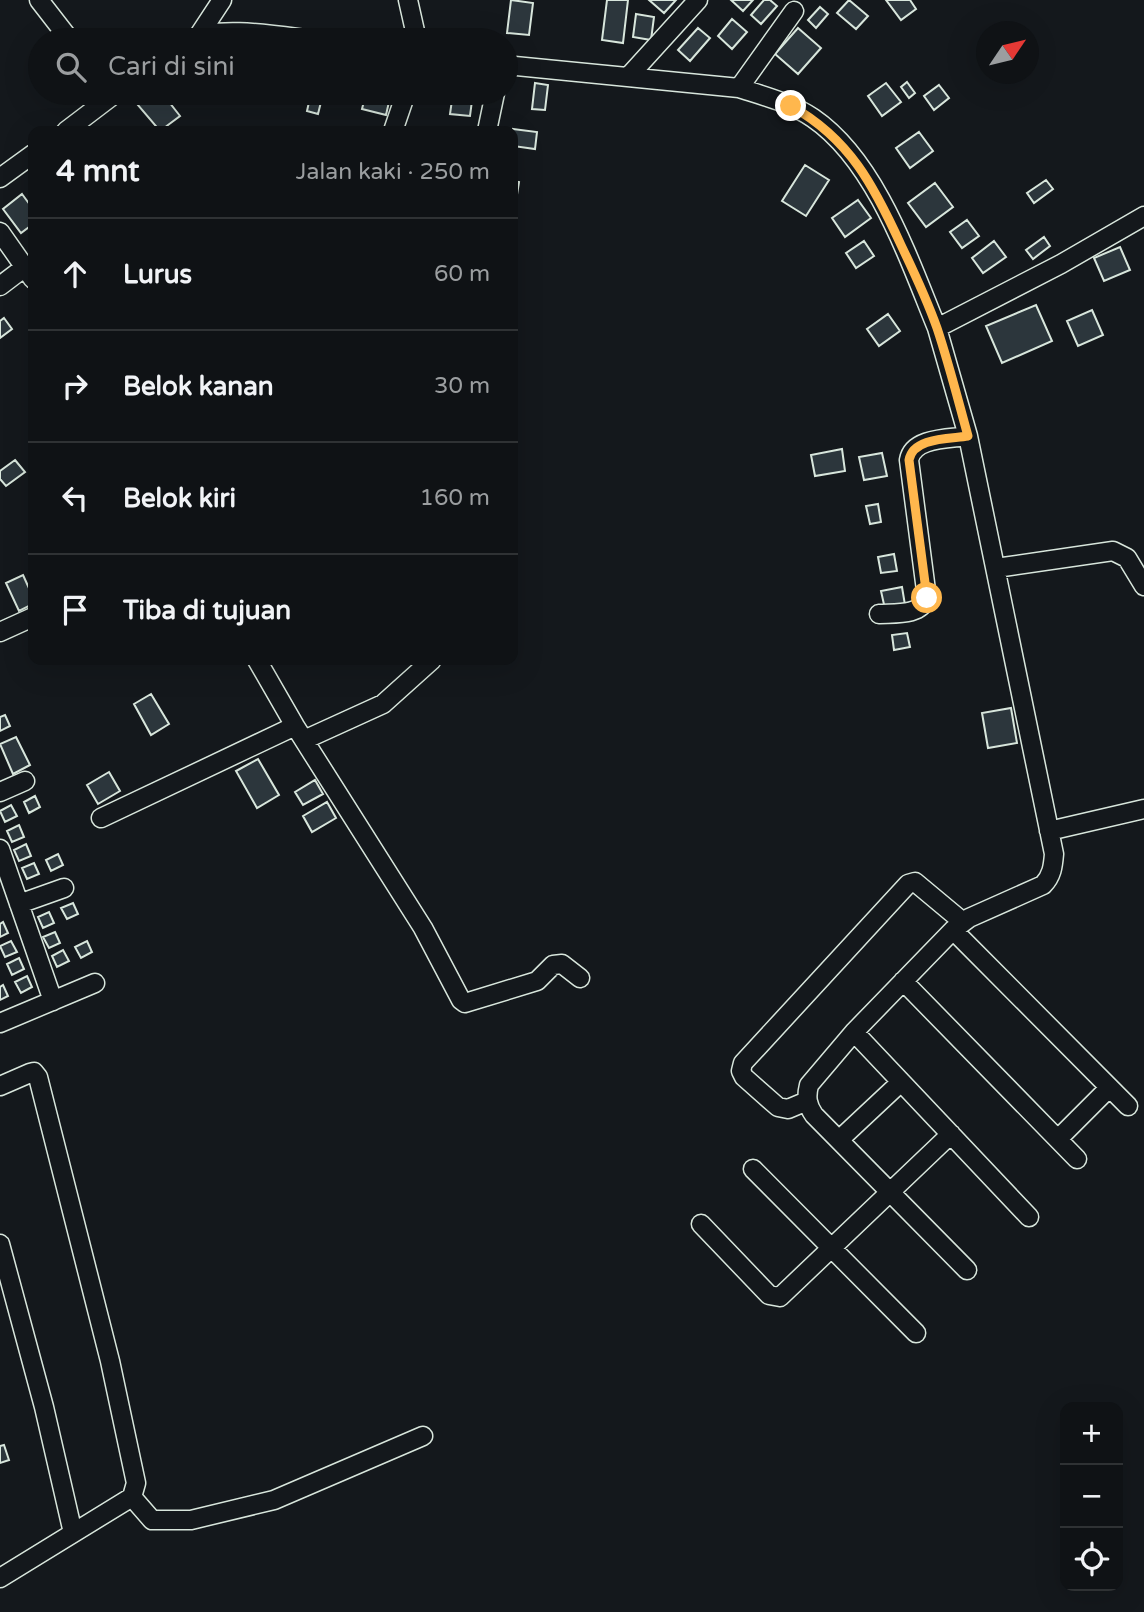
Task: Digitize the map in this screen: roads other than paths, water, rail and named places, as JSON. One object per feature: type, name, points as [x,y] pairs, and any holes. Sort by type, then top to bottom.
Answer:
[{"type":"street","points":[[39,0],[60,28]]},
{"type":"street","points":[[202,28],[222,0]]},
{"type":"street","points":[[408,0],[414,28]]},
{"type":"street","points":[[628,77],[698,0]]},
{"type":"street","points":[[739,88],[794,11]]},
{"type":"street","points":[[518,66],[739,88],[773,98],[813,118],[852,156],[879,197],[937,328],[968,436],[1054,854],[1052,870],[1043,885],[958,926],[854,1032],[808,1085],[807,1101],[814,1115],[967,1270]]},
{"type":"street","points":[[72,126],[98,105]]},
{"type":"street","points":[[395,126],[402,105]]},
{"type":"street","points":[[488,126],[492,105]]},
{"type":"street","points":[[0,177],[28,157]]},
{"type":"street","points":[[937,328],[1061,264],[1144,216]]},
{"type":"street","points":[[0,232],[28,272]]},
{"type":"street","points":[[0,286],[28,273]]},
{"type":"street","points":[[879,614],[916,611],[924,606],[927,598],[910,453],[919,444],[968,436]]},
{"type":"street","points":[[996,568],[1113,551],[1127,558],[1143,582]]},
{"type":"street","points":[[0,632],[28,619]]},
{"type":"street","points":[[260,665],[423,928],[461,1000],[465,1003],[537,981],[553,965],[558,964],[562,964],[580,978]]},
{"type":"street","points":[[101,818],[300,733],[383,704],[426,665]]},
{"type":"street","points":[[0,792],[25,781]]},
{"type":"street","points":[[1049,831],[1144,809]]},
{"type":"street","points":[[0,849],[53,1001]]},
{"type":"street","points":[[807,1101],[788,1109],[778,1107],[744,1077],[741,1071],[743,1063],[908,884],[915,882],[924,888],[1128,1106]]},
{"type":"street","points":[[19,904],[64,888]]},
{"type":"street","points":[[903,981],[1077,1159]]},
{"type":"street","points":[[0,1023],[95,983]]},
{"type":"street","points":[[854,1032],[1029,1217]]},
{"type":"street","points":[[0,1086],[34,1072],[38,1077],[110,1361],[136,1483],[132,1497],[0,1578]]},
{"type":"street","points":[[839,1140],[901,1082]]},
{"type":"street","points":[[1058,1139],[1109,1087]]},
{"type":"street","points":[[701,1224],[769,1295],[780,1297],[951,1134]]},
{"type":"street","points":[[753,1168],[916,1333]]},
{"type":"street","points":[[0,1244],[44,1407],[73,1533]]},
{"type":"street","points":[[132,1497],[152,1520],[191,1520],[274,1500],[423,1436]]}]
